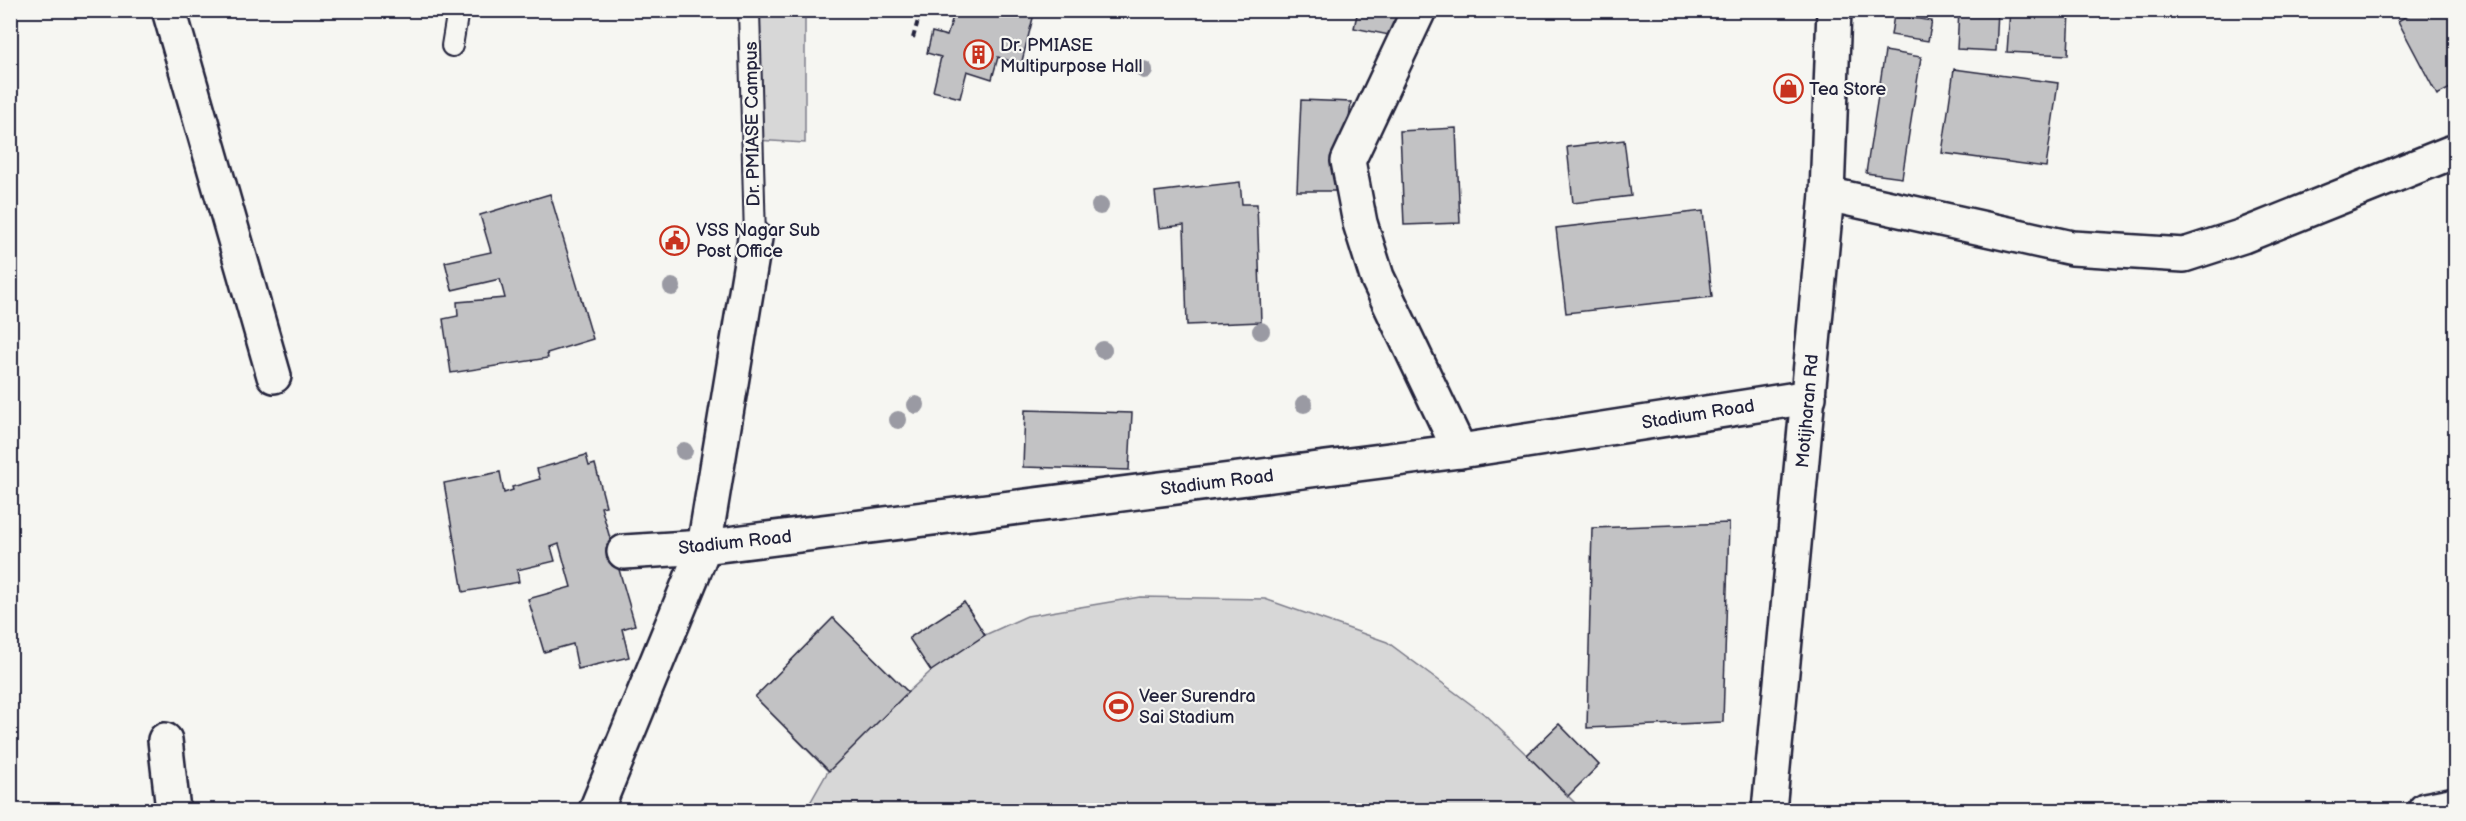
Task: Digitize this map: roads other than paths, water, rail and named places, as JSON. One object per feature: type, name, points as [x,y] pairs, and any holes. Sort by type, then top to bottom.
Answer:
[{"type":"street","points":[[169,10],[274,376]]},
{"type":"street","points":[[1419,10],[1348,161],[1359,223],[1377,277],[1460,451]]},
{"type":"street","name":"Motijharan Rd","points":[[1769,810],[1827,195],[1834,10]]},
{"type":"street","points":[[1827,195],[2072,248],[2184,255],[2243,236],[2450,153]]},
{"type":"street","points":[[596,810],[704,547],[755,238]]},
{"type":"street","name":"Stadium Road","points":[[624,552],[704,547],[1460,451],[1809,397]]},
{"type":"street","points":[[165,740],[173,810]]},
{"type":"street","points":[[2425,810],[2456,804]]},
{"type":"lane","points":[[452,46],[458,10]]},
{"type":"lane","name":"Dr. PMIASE Campus","points":[[749,10],[755,238]]},
{"type":"place","name":"Dr. PMIASE Multipurpose Hall","points":[[979,55]]},
{"type":"place","name":"Tea Store","points":[[1788,89]]},
{"type":"place","name":"VSS Nagar Sub Post Office","points":[[675,240]]},
{"type":"place","name":"Veer Surendra Sai Stadium","points":[[1118,706]]}]
